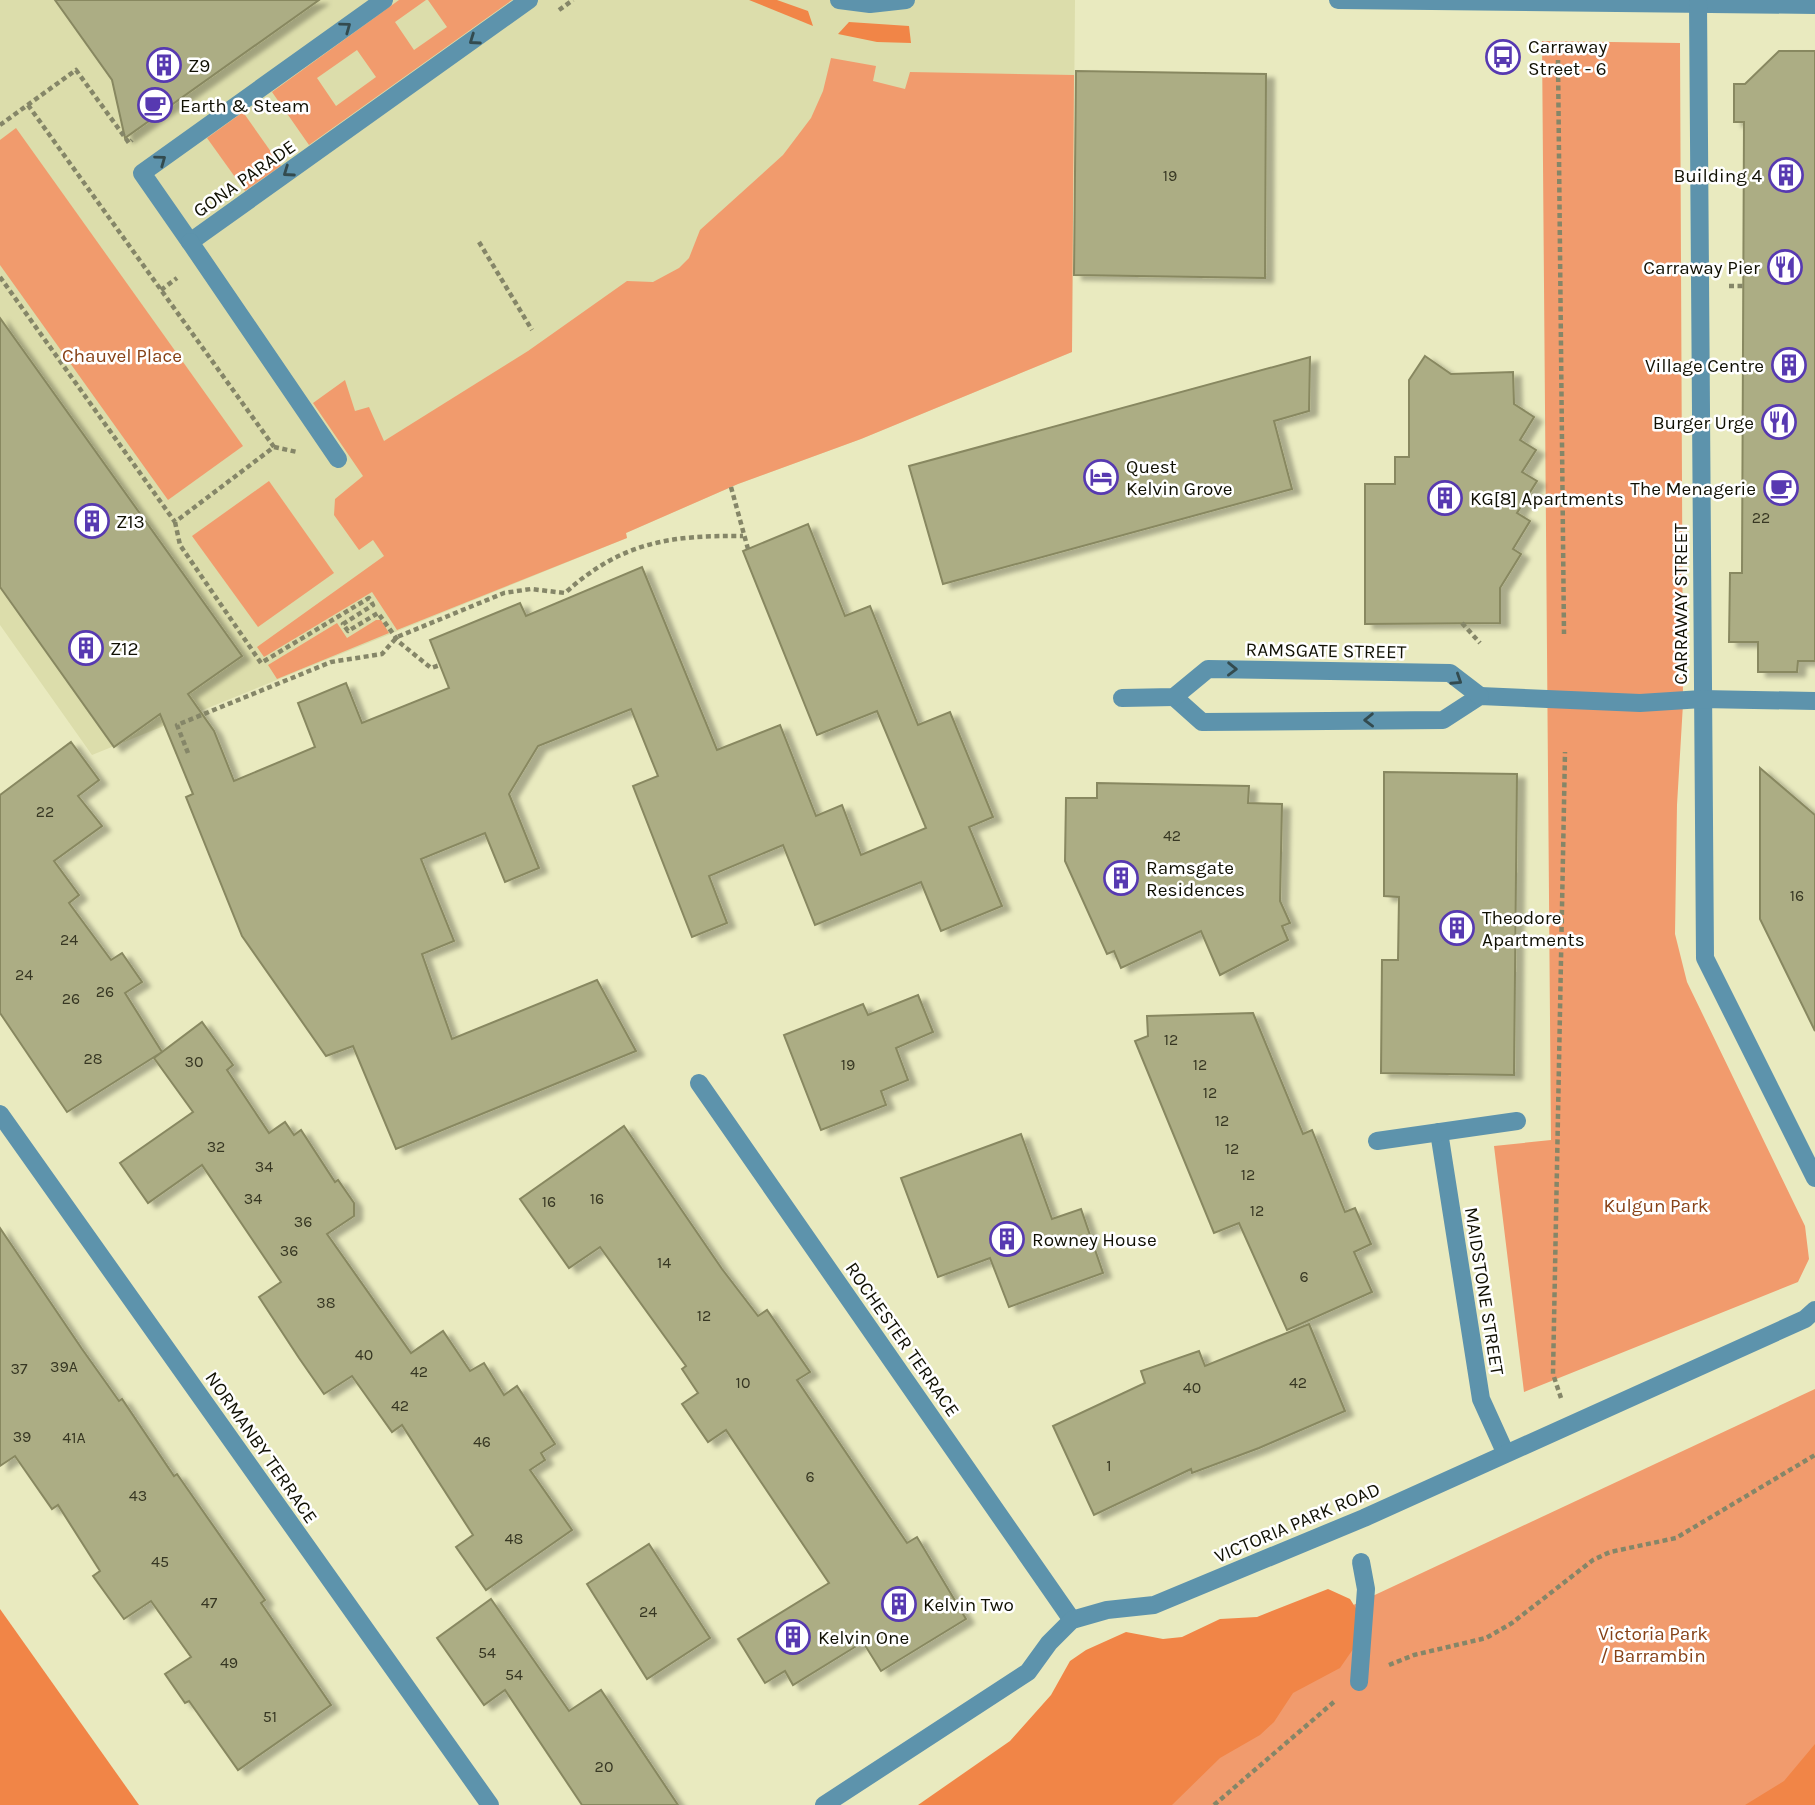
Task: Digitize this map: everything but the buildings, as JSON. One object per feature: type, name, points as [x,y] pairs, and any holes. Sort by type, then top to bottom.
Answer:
[{"type":"street","name":"GONA PARADE","points":[[384,0],[142,173],[190,242],[529,0]]},
{"type":"street","points":[[839,0],[878,4],[906,0]]},
{"type":"street","points":[[1338,0],[1815,5]]},
{"type":"street","name":"CARRAWAY STREET","points":[[1698,4],[1705,958],[1815,1178]]},
{"type":"street","points":[[190,242],[338,459]]},
{"type":"street","name":"RAMSGATE STREET","points":[[1174,697],[1208,669],[1450,673],[1480,696]]},
{"type":"street","points":[[1122,698],[1174,697],[1202,722],[1443,720],[1480,696],[1640,703],[1702,699],[1815,701]]},
{"type":"street","name":"ROCHESTER TERRACE","points":[[699,1083],[1072,1620]]},
{"type":"street","name":"NORMANBY TERRACE","points":[[0,1114],[490,1805]]},
{"type":"street","points":[[1377,1141],[1517,1121]]},
{"type":"street","name":"MAIDSTONE STREET","points":[[1439,1132],[1481,1399],[1505,1452]]},
{"type":"street","name":"VICTORIA PARK ROAD","points":[[824,1805],[1028,1672],[1049,1643],[1072,1620],[1107,1610],[1154,1605],[1364,1518],[1505,1452],[1569,1426],[1805,1319],[1815,1310]]},
{"type":"street","points":[[1359,1682],[1366,1589],[1361,1562]]},
{"type":"path","points":[[1558,60],[1564,634]]},
{"type":"path","points":[[0,125],[76,70],[129,142]]},
{"type":"path","points":[[28,105],[274,447],[175,522]]},
{"type":"path","points":[[479,243],[532,330]]},
{"type":"path","points":[[0,277],[175,522],[180,545],[261,663],[369,598],[373,605],[343,624],[348,631],[378,613],[399,642],[430,668],[440,664]]},
{"type":"path","points":[[731,487],[747,549]]},
{"type":"path","points":[[188,753],[177,725],[331,662],[382,654],[397,637],[504,593],[531,589],[565,593],[597,567],[655,541],[694,536],[743,536]]},
{"type":"path","points":[[1462,623],[1480,643]]},
{"type":"path","points":[[1565,752],[1553,1374],[1569,1426]]},
{"type":"path","points":[[1572,1576],[1609,1552],[1676,1538],[1815,1455]]},
{"type":"shaded area","points":[[0,0],[1075,0],[1072,352],[861,439],[738,484],[626,533],[627,538],[92,755],[0,625]]},
{"type":"shaded area","points":[[749,0],[777,0],[808,11],[813,26]]},
{"type":"shaded area","points":[[849,22],[909,26],[911,43],[877,42],[838,34]]},
{"type":"shaded area","points":[[1328,1589],[1350,1599],[1357,1610],[1358,1642],[1340,1668],[1293,1693],[1274,1722],[1260,1735],[1220,1758],[1172,1805],[918,1805],[1010,1741],[1051,1695],[1070,1661],[1086,1650],[1126,1632],[1163,1639],[1182,1637],[1220,1619],[1257,1617]]},
{"type":"shaded area","points":[[0,1609],[139,1805],[0,1805]]},
{"type":"shaded area","points":[[1815,1744],[1815,1805],[1745,1805],[1784,1781]]},
{"type":"green space","points":[[399,0],[426,0],[395,22],[414,50],[447,27],[428,0],[512,0],[309,145],[272,92]],"holes":[[[357,50],[376,77],[336,106],[317,78]]]},
{"type":"green space","name":"Kulgun Park","points":[[1542,41],[1680,43],[1683,704],[1677,805],[1675,934],[1687,982],[1805,1226],[1809,1259],[1798,1282],[1524,1392],[1494,1146],[1551,1140]]},
{"type":"green space","points":[[831,58],[876,66],[873,81],[905,89],[910,72],[1074,75],[1072,352],[861,439],[738,484],[626,533],[627,538],[397,630],[372,592],[264,657],[257,647],[384,556],[373,540],[359,550],[334,515],[335,499],[363,476],[313,403],[345,380],[355,411],[369,407],[384,441],[528,351],[627,281],[653,282],[679,268],[689,258],[700,230],[783,155],[811,118],[823,91]]},
{"type":"green space","points":[[243,112],[281,166],[245,191],[207,138]]},
{"type":"green space","name":"Chauvel Place","points":[[16,128],[243,446],[168,500],[0,265],[0,140]]},
{"type":"green space","points":[[269,481],[334,573],[258,627],[192,536]]},
{"type":"green space","points":[[376,620],[381,620],[389,633],[277,679],[268,665],[337,623],[347,638]]},
{"type":"green space","name":"Victoria Park / Barrambin","points":[[1815,1389],[1815,1805],[926,1805]]},
{"type":"place","name":"Carraway Street - 6","points":[[1503,57]]},
{"type":"place","name":"Z9","points":[[164,65]]},
{"type":"place","name":"Earth & Steam","points":[[155,105]]},
{"type":"place","name":"Building 4","points":[[1786,175]]},
{"type":"place","name":"Carraway Pier","points":[[1785,267]]},
{"type":"place","name":"Village Centre","points":[[1789,365]]},
{"type":"place","name":"Burger Urge","points":[[1779,422]]},
{"type":"place","name":"Quest Kelvin Grove","points":[[1101,477]]},
{"type":"place","name":"The Menagerie","points":[[1781,488]]},
{"type":"place","name":"KG[8] Apartments","points":[[1445,498]]},
{"type":"place","name":"Z13","points":[[92,521]]},
{"type":"place","name":"Z12","points":[[86,648]]},
{"type":"place","name":"Ramsgate Residences","points":[[1121,878]]},
{"type":"place","name":"Theodore Apartments","points":[[1457,928]]},
{"type":"place","name":"Rowney House","points":[[1007,1239]]},
{"type":"place","name":"Kelvin Two","points":[[899,1604]]},
{"type":"place","name":"Kelvin One","points":[[793,1637]]}]
